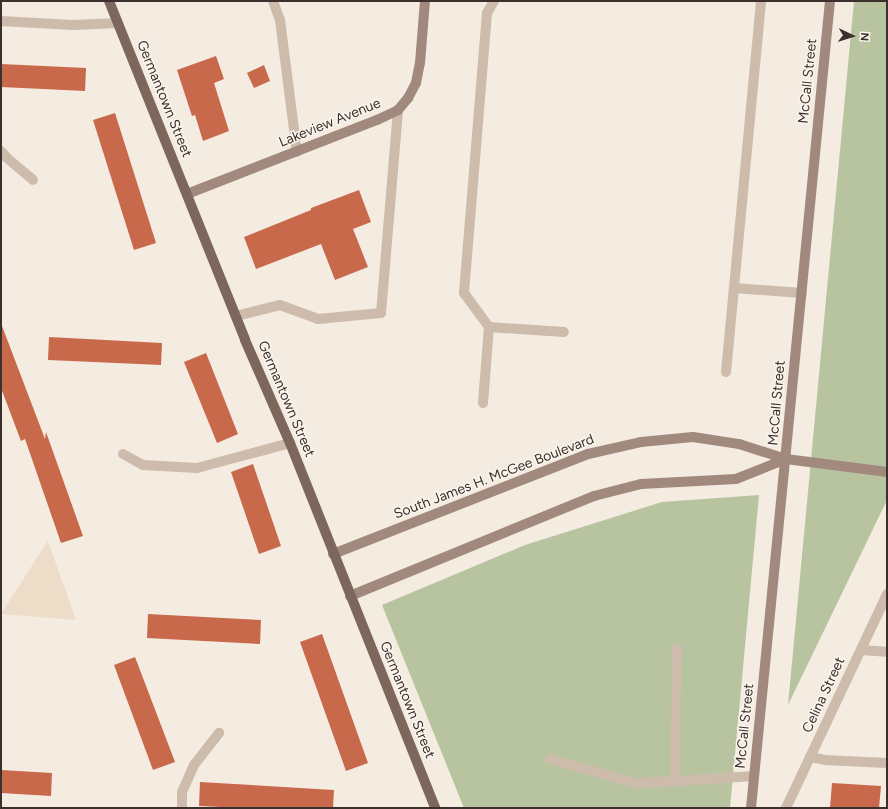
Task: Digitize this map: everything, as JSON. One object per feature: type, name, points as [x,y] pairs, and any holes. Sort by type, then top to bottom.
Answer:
[{"type":"main road","name":"Germantown Street","points":[[109,1],[236,316],[290,443],[435,808]]},
{"type":"main road","points":[[428,808],[430,796]]},
{"type":"street","points":[[273,1],[280,20],[297,152]]},
{"type":"street","name":"Lakeview Avenue","points":[[187,194],[297,152],[398,110],[408,98],[416,83],[420,63],[425,1]]},
{"type":"street","points":[[483,403],[489,327],[464,293],[487,13],[494,1]]},
{"type":"street","points":[[726,372],[761,1]]},
{"type":"street","name":"McCall Street","points":[[751,808],[830,1]]},
{"type":"street","points":[[1,21],[73,25],[118,23]]},
{"type":"street","points":[[236,316],[280,305],[318,319],[380,313],[398,110]]},
{"type":"street","points":[[1,151],[33,180]]},
{"type":"street","points":[[734,288],[802,293]]},
{"type":"street","points":[[489,327],[564,332]]},
{"type":"street","name":"South James H. McGee Boulevard","points":[[333,554],[588,454],[641,442],[692,437],[739,444],[786,459],[887,472]]},
{"type":"street","points":[[123,454],[142,465],[197,468],[290,443]]},
{"type":"street","name":"South James H. McGee Boulevard","points":[[350,596],[594,496],[641,484],[736,479],[786,459]]},
{"type":"street","name":"Celina Street","points":[[786,808],[887,594]]},
{"type":"street","points":[[675,781],[676,649]]},
{"type":"street","points":[[861,650],[887,652]]},
{"type":"street","points":[[182,808],[182,792],[194,765],[219,733]]},
{"type":"street","points":[[810,757],[825,760],[887,763]]},
{"type":"street","points":[[550,759],[635,783],[754,776]]},
{"type":"green space","points":[[854,1],[887,1],[887,500],[788,705]]},
{"type":"green space","points":[[759,495],[730,808],[464,808],[382,605],[525,545],[662,502]]},
{"type":"shaded area","points":[[48,541],[76,620],[1,614],[35,561]]},
{"type":"building","points":[[216,56],[224,79],[214,83],[229,131],[203,141],[195,115],[192,116],[177,70]]},
{"type":"building","points":[[1,64],[86,68],[85,91],[1,87]]},
{"type":"building","points":[[264,65],[270,81],[254,88],[247,73]]},
{"type":"building","points":[[115,113],[156,243],[134,250],[93,120]]},
{"type":"building","points":[[359,190],[371,222],[353,229],[368,267],[335,280],[321,244],[256,269],[244,237],[311,210],[311,208]]},
{"type":"building","points":[[1,326],[45,439],[46,432],[83,536],[61,543],[25,439],[21,441],[1,388]]},
{"type":"building","points":[[49,337],[162,343],[161,365],[48,360]]},
{"type":"building","points":[[206,353],[238,434],[217,443],[184,362]]},
{"type":"building","points":[[253,464],[281,546],[259,554],[231,472]]},
{"type":"building","points":[[148,614],[261,620],[260,644],[147,638]]},
{"type":"building","points":[[322,634],[368,763],[346,771],[300,642]]},
{"type":"building","points":[[135,657],[175,762],[153,770],[114,665]]},
{"type":"building","points":[[1,770],[52,773],[51,796],[1,793]]},
{"type":"building","points":[[200,782],[334,790],[333,808],[245,808],[199,806]]},
{"type":"building","points":[[832,783],[881,786],[879,808],[830,808]]}]
